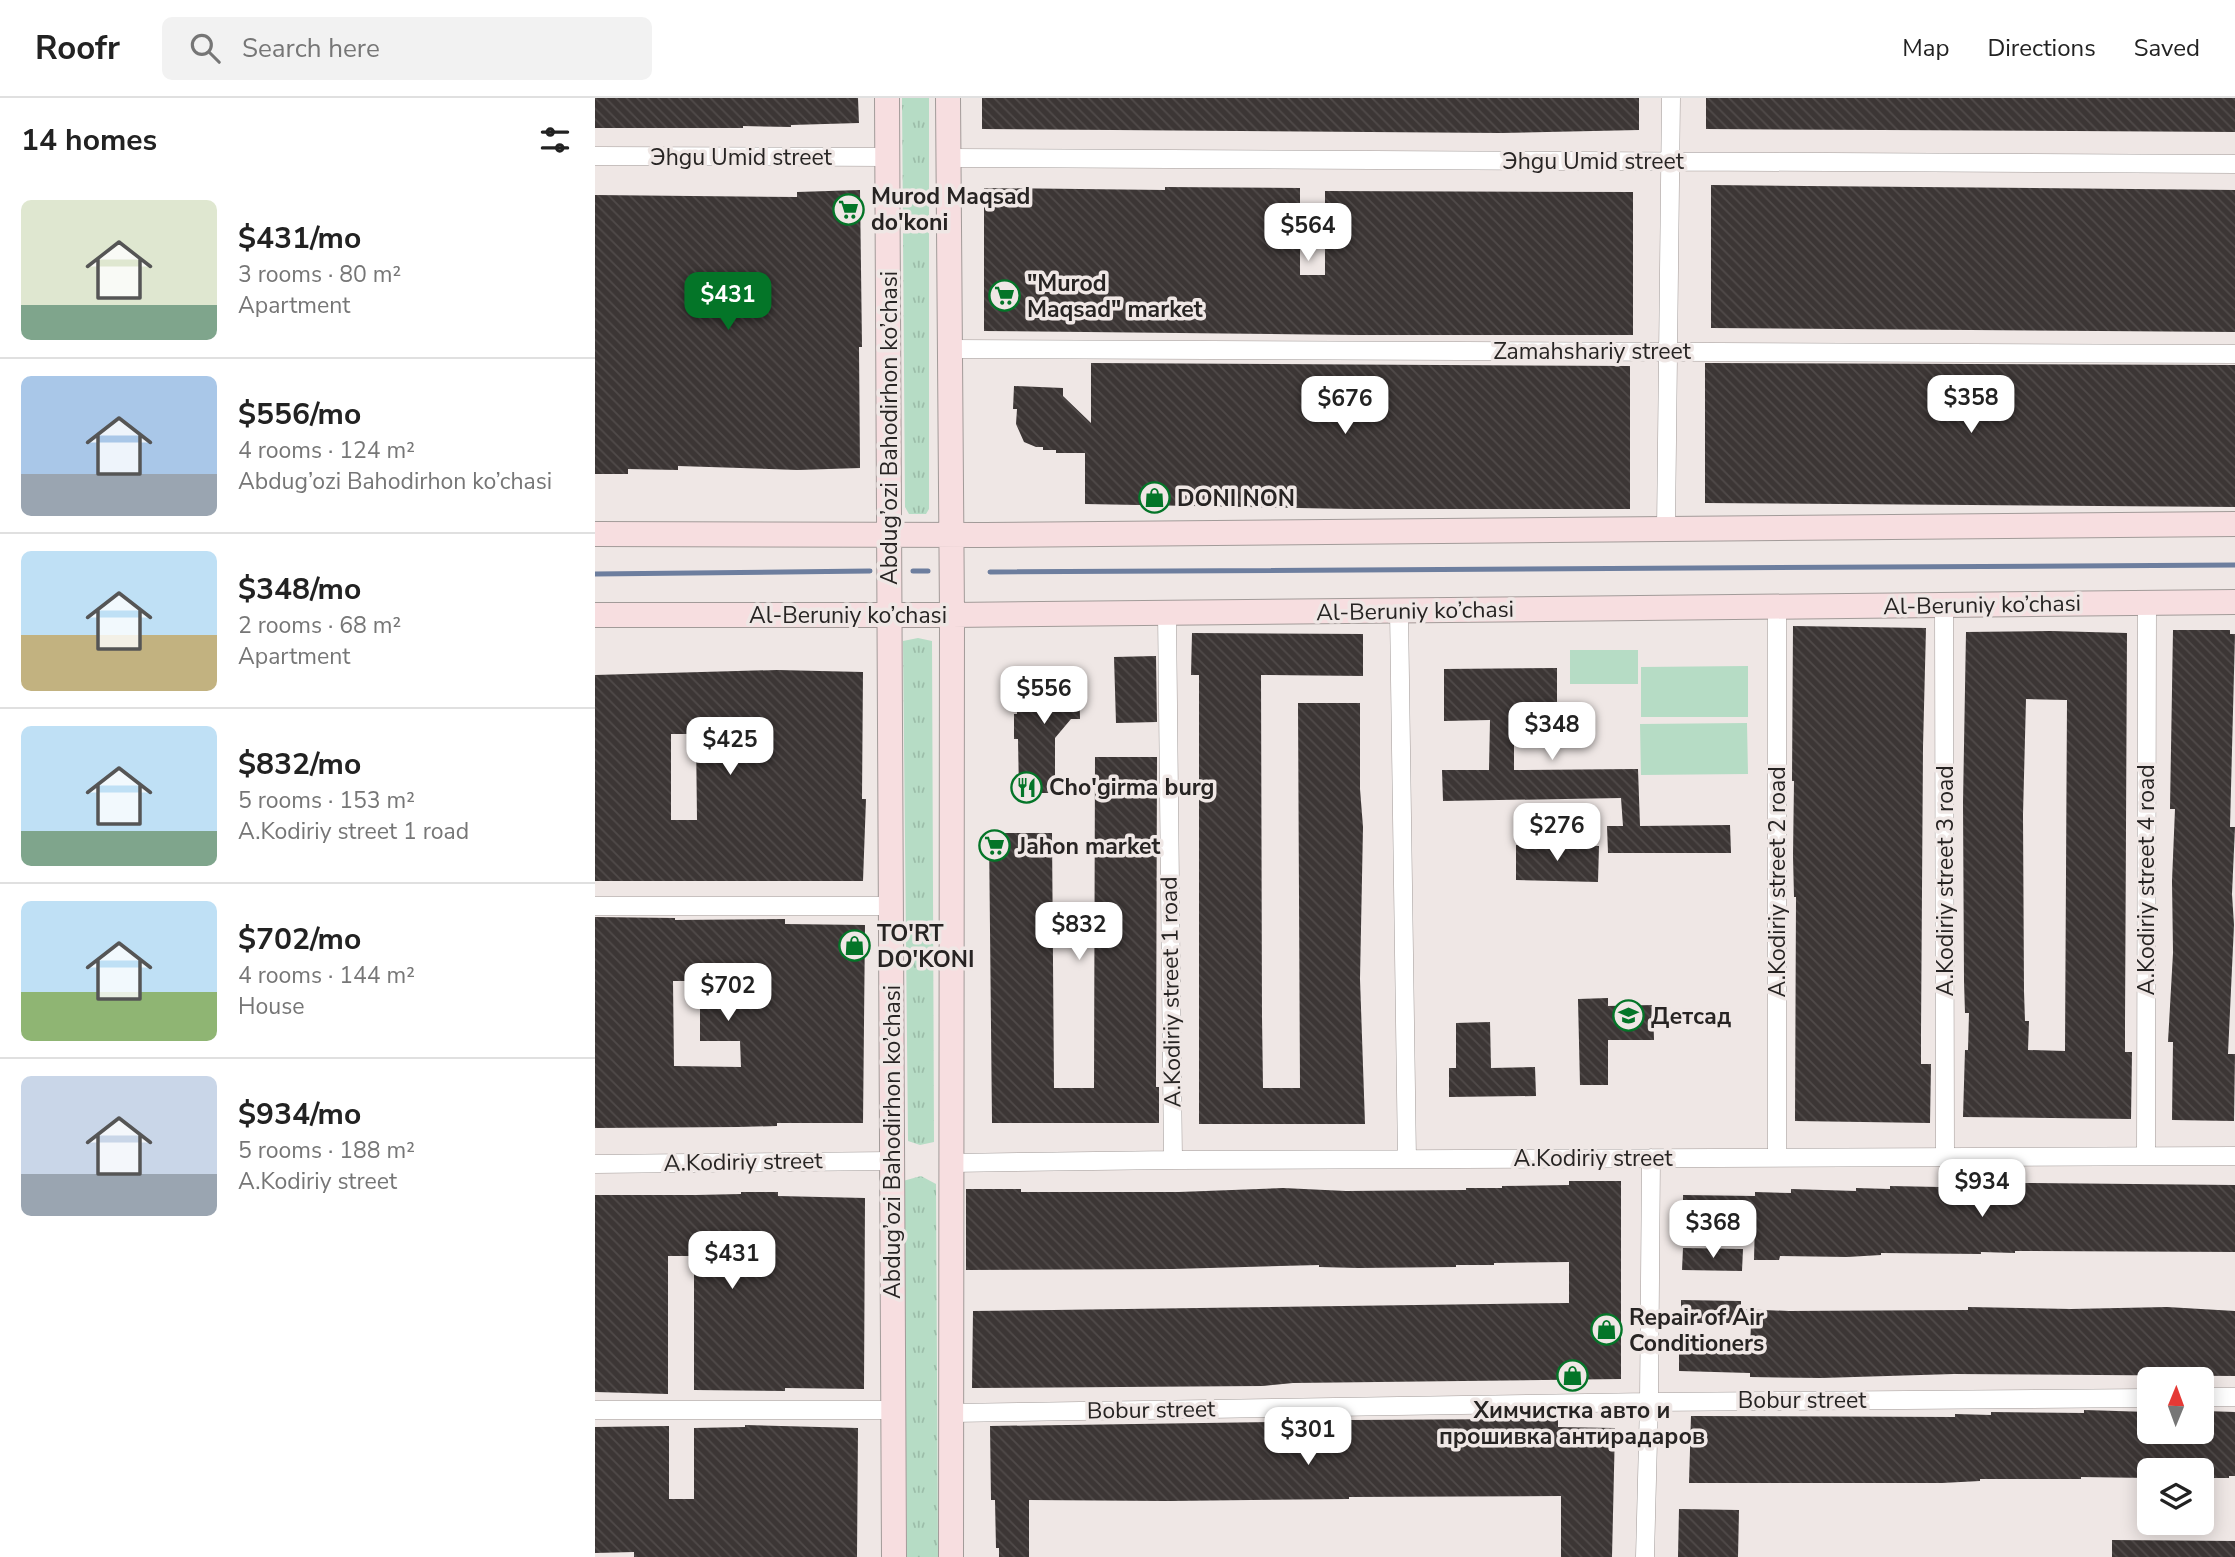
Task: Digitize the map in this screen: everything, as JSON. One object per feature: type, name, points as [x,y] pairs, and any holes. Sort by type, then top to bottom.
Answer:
[{"type":"main road","name":"Abdug’ozi Bahodirhon ko’chasi","points":[[887,98],[894,1557]]},
{"type":"main road","points":[[948,98],[952,615],[951,1557]]},
{"type":"main road","points":[[595,534],[950,534],[2235,524]]},
{"type":"main road","name":"Al-Beruniy ko’chasi","points":[[595,615],[952,615],[2235,602]]},
{"type":"street","points":[[1666,528],[1671,98]]},
{"type":"street","name":"Эhgu Umid street","points":[[595,156],[887,157]]},
{"type":"street","name":"Эhgu Umid street","points":[[950,158],[2235,163]]},
{"type":"street","name":"Zamahshariy street","points":[[950,349],[2235,354]]},
{"type":"street","name":"A.Kodiriy street 4 road","points":[[2146,1156],[2147,603]]},
{"type":"street","name":"A.Kodiriy street 2 road","points":[[1777,606],[1777,1157]]},
{"type":"street","name":"A.Kodiriy street 3 road","points":[[1944,606],[1945,1157]]},
{"type":"street","points":[[1399,611],[1406,1159]]},
{"type":"street","name":"A.Kodiriy street 1 road","points":[[1167,613],[1173,1160]]},
{"type":"street","points":[[595,906],[891,906]]},
{"type":"street","name":"A.Kodiriy street","points":[[951,1163],[2235,1156]]},
{"type":"street","points":[[1645,1557],[1651,1158]]},
{"type":"street","name":"A.Kodiriy street","points":[[595,1164],[892,1161]]},
{"type":"street","points":[[2214,1397],[2235,1397]]},
{"type":"street","name":"Bobur street","points":[[951,1413],[1649,1402],[2137,1398]]},
{"type":"street","points":[[595,1410],[892,1410]]},
{"type":"green space","points":[[902,98],[929,98],[929,509],[926,514],[909,514],[905,507]]},
{"type":"green space","points":[[918,638],[932,641],[934,1142],[920,1145],[908,1141],[903,641]]},
{"type":"green space","points":[[1570,650],[1638,650],[1638,684],[1570,684]]},
{"type":"green space","points":[[1748,666],[1748,717],[1641,717],[1641,667]]},
{"type":"green space","points":[[1747,723],[1748,774],[1641,775],[1640,724]]},
{"type":"green space","points":[[921,1176],[936,1184],[938,1557],[907,1557],[903,1181]]},
{"type":"building","points":[[595,98],[858,98],[859,123],[743,128],[595,128]]},
{"type":"building","points":[[982,98],[1639,98],[1639,130],[1501,133],[982,129]]},
{"type":"building","points":[[1706,98],[2235,98],[2235,132],[1706,129]]},
{"type":"building","points":[[1711,185],[2235,190],[2235,332],[1711,328]]},
{"type":"building","points":[[1165,187],[1300,188],[1300,275],[1325,275],[1325,191],[1633,192],[1633,335],[984,331],[984,188],[1165,190]]},
{"type":"building","points":[[860,190],[860,468],[798,470],[678,466],[678,470],[628,469],[628,474],[595,474],[595,195],[797,197],[797,192]]},
{"type":"building","points":[[1091,363],[1630,366],[1630,509],[1353,509],[1085,504],[1085,453],[1056,453],[1056,450],[1043,450],[1043,447],[1024,442],[1016,424],[1017,409],[1013,409],[1014,386],[1063,388],[1063,396],[1091,423]]},
{"type":"building","points":[[1705,363],[2235,365],[2235,507],[1705,503]]},
{"type":"building","points":[[1793,626],[1926,628],[1921,1064],[1931,1064],[1930,1123],[1795,1121]]},
{"type":"building","points":[[2173,630],[2230,630],[2230,634],[2235,634],[2230,827],[2235,827],[2232,894],[2234,925],[2228,1054],[2235,1054],[2234,1121],[2172,1120],[2173,1042],[2168,1042],[2173,953],[2175,809],[2170,809]]},
{"type":"building","points":[[1966,632],[2127,633],[2125,1052],[2132,1052],[2131,1119],[1963,1117],[1969,1013],[1965,1013],[1964,981]],"holes":[[[2026,699],[2067,700],[2065,1051],[2028,1050],[2029,1021],[2025,1021],[2024,991],[2023,815]]]},
{"type":"building","points":[[1192,633],[1363,634],[1363,676],[1261,675],[1262,1017],[1263,1088],[1300,1088],[1298,703],[1360,703],[1363,827],[1360,979],[1365,1124],[1199,1124],[1199,675],[1191,675]]},
{"type":"building","points":[[1156,656],[1157,722],[1116,723],[1114,657]]},
{"type":"building","points":[[1557,668],[1557,717],[1514,719],[1514,770],[1638,769],[1640,826],[1730,825],[1731,853],[1608,853],[1607,826],[1623,826],[1621,798],[1443,801],[1442,770],[1489,770],[1490,720],[1444,721],[1444,669]]},
{"type":"building","points":[[777,670],[863,672],[862,799],[866,799],[863,881],[595,881],[595,675]],"holes":[[[671,734],[696,734],[697,820],[671,820]]]},
{"type":"building","points":[[1056,670],[1079,670],[1080,719],[1071,719],[1055,738],[1055,793],[1019,793],[1018,739],[1014,739],[1017,700],[1024,682],[1043,674],[1056,673]]},
{"type":"building","points":[[1095,757],[1157,757],[1156,1087],[1159,1087],[1159,1123],[992,1123],[989,833],[1052,833],[1054,1088],[1094,1088]]},
{"type":"building","points":[[1516,845],[1599,846],[1598,882],[1516,880]]},
{"type":"building","points":[[595,917],[675,920],[785,919],[785,924],[865,925],[863,1123],[595,1128]],"holes":[[[673,981],[700,981],[700,1041],[740,1041],[741,1067],[674,1066]]]},
{"type":"building","points":[[1608,998],[1608,1006],[1653,1005],[1654,1040],[1608,1040],[1608,1085],[1580,1085],[1578,999]]},
{"type":"building","points":[[1490,1022],[1491,1068],[1535,1067],[1536,1096],[1449,1097],[1449,1068],[1456,1068],[1456,1023]]},
{"type":"building","points":[[1569,1181],[1621,1181],[1621,1379],[972,1388],[973,1311],[1569,1303],[1569,1262],[1494,1263],[1456,1267],[1358,1268],[1319,1265],[966,1270],[966,1189],[1021,1189],[1021,1192],[1179,1192],[1283,1188],[1346,1191],[1466,1190],[1502,1186],[1569,1185]]},
{"type":"building","points":[[2024,1183],[2235,1185],[2235,1252],[1881,1253],[1847,1257],[1780,1256],[1779,1260],[1754,1260],[1755,1219],[1683,1217],[1683,1195],[1755,1196],[1755,1192],[1791,1193],[1791,1189],[1856,1191],[1856,1188],[1890,1189],[1890,1186],[1990,1188],[1990,1185],[2024,1186]]},
{"type":"building","points":[[778,1192],[778,1196],[865,1198],[864,1389],[694,1390],[694,1256],[668,1256],[668,1394],[595,1392],[595,1195]]},
{"type":"building","points":[[1683,1248],[1743,1249],[1742,1271],[1682,1270]]},
{"type":"building","points":[[1681,1300],[1741,1301],[1741,1309],[1789,1311],[1968,1310],[1968,1307],[2167,1307],[2235,1311],[2235,1376],[2214,1376],[2214,1367],[2137,1367],[2137,1375],[1954,1374],[1821,1378],[1750,1377],[1750,1373],[1679,1371],[1679,1349],[1750,1350],[1751,1323],[1681,1323]]},
{"type":"building","points":[[2084,1410],[2137,1412],[2137,1444],[2214,1444],[2214,1411],[2235,1412],[2235,1476],[2214,1478],[2214,1458],[2137,1458],[2137,1478],[1980,1479],[1942,1483],[1689,1483],[1691,1416],[1955,1417],[1955,1414],[1991,1415],[1991,1412],[2084,1413]]},
{"type":"building","points":[[1558,1419],[1558,1427],[1615,1428],[1612,1557],[1561,1557],[1561,1496],[1029,1500],[1029,1557],[999,1557],[999,1548],[996,1548],[995,1500],[991,1500],[990,1426]]},
{"type":"building","points":[[745,1425],[858,1428],[857,1557],[634,1557],[634,1552],[595,1553],[595,1427],[669,1426],[669,1499],[694,1499],[694,1428]]},
{"type":"building","points":[[1679,1509],[1739,1510],[1738,1557],[1678,1557]]},
{"type":"building","points":[[2112,1540],[2235,1541],[2235,1557],[2112,1557]]},
{"type":"waterway","points":[[990,572],[2235,565]]},
{"type":"waterway","points":[[595,574],[870,571]]},
{"type":"waterway","points":[[913,571],[928,571]]},
{"type":"place","name":"Murod Maqsad do'koni","points":[[848,209]]},
{"type":"place","name":"\"Murod Maqsad\" market","points":[[1004,296]]},
{"type":"place","name":"DONI NON","points":[[1154,498]]},
{"type":"place","name":"Cho'girma burg","points":[[1026,787]]},
{"type":"place","name":"Jahon market","points":[[995,846]]},
{"type":"place","name":"TO'RT DO'KONI","points":[[854,946]]},
{"type":"place","name":"Детсад","points":[[1628,1016]]},
{"type":"place","name":"Repair of Air Conditioners","points":[[1606,1330]]},
{"type":"place","name":"Химчистка авто и прошивка антирадаров","points":[[1572,1376]]}]
